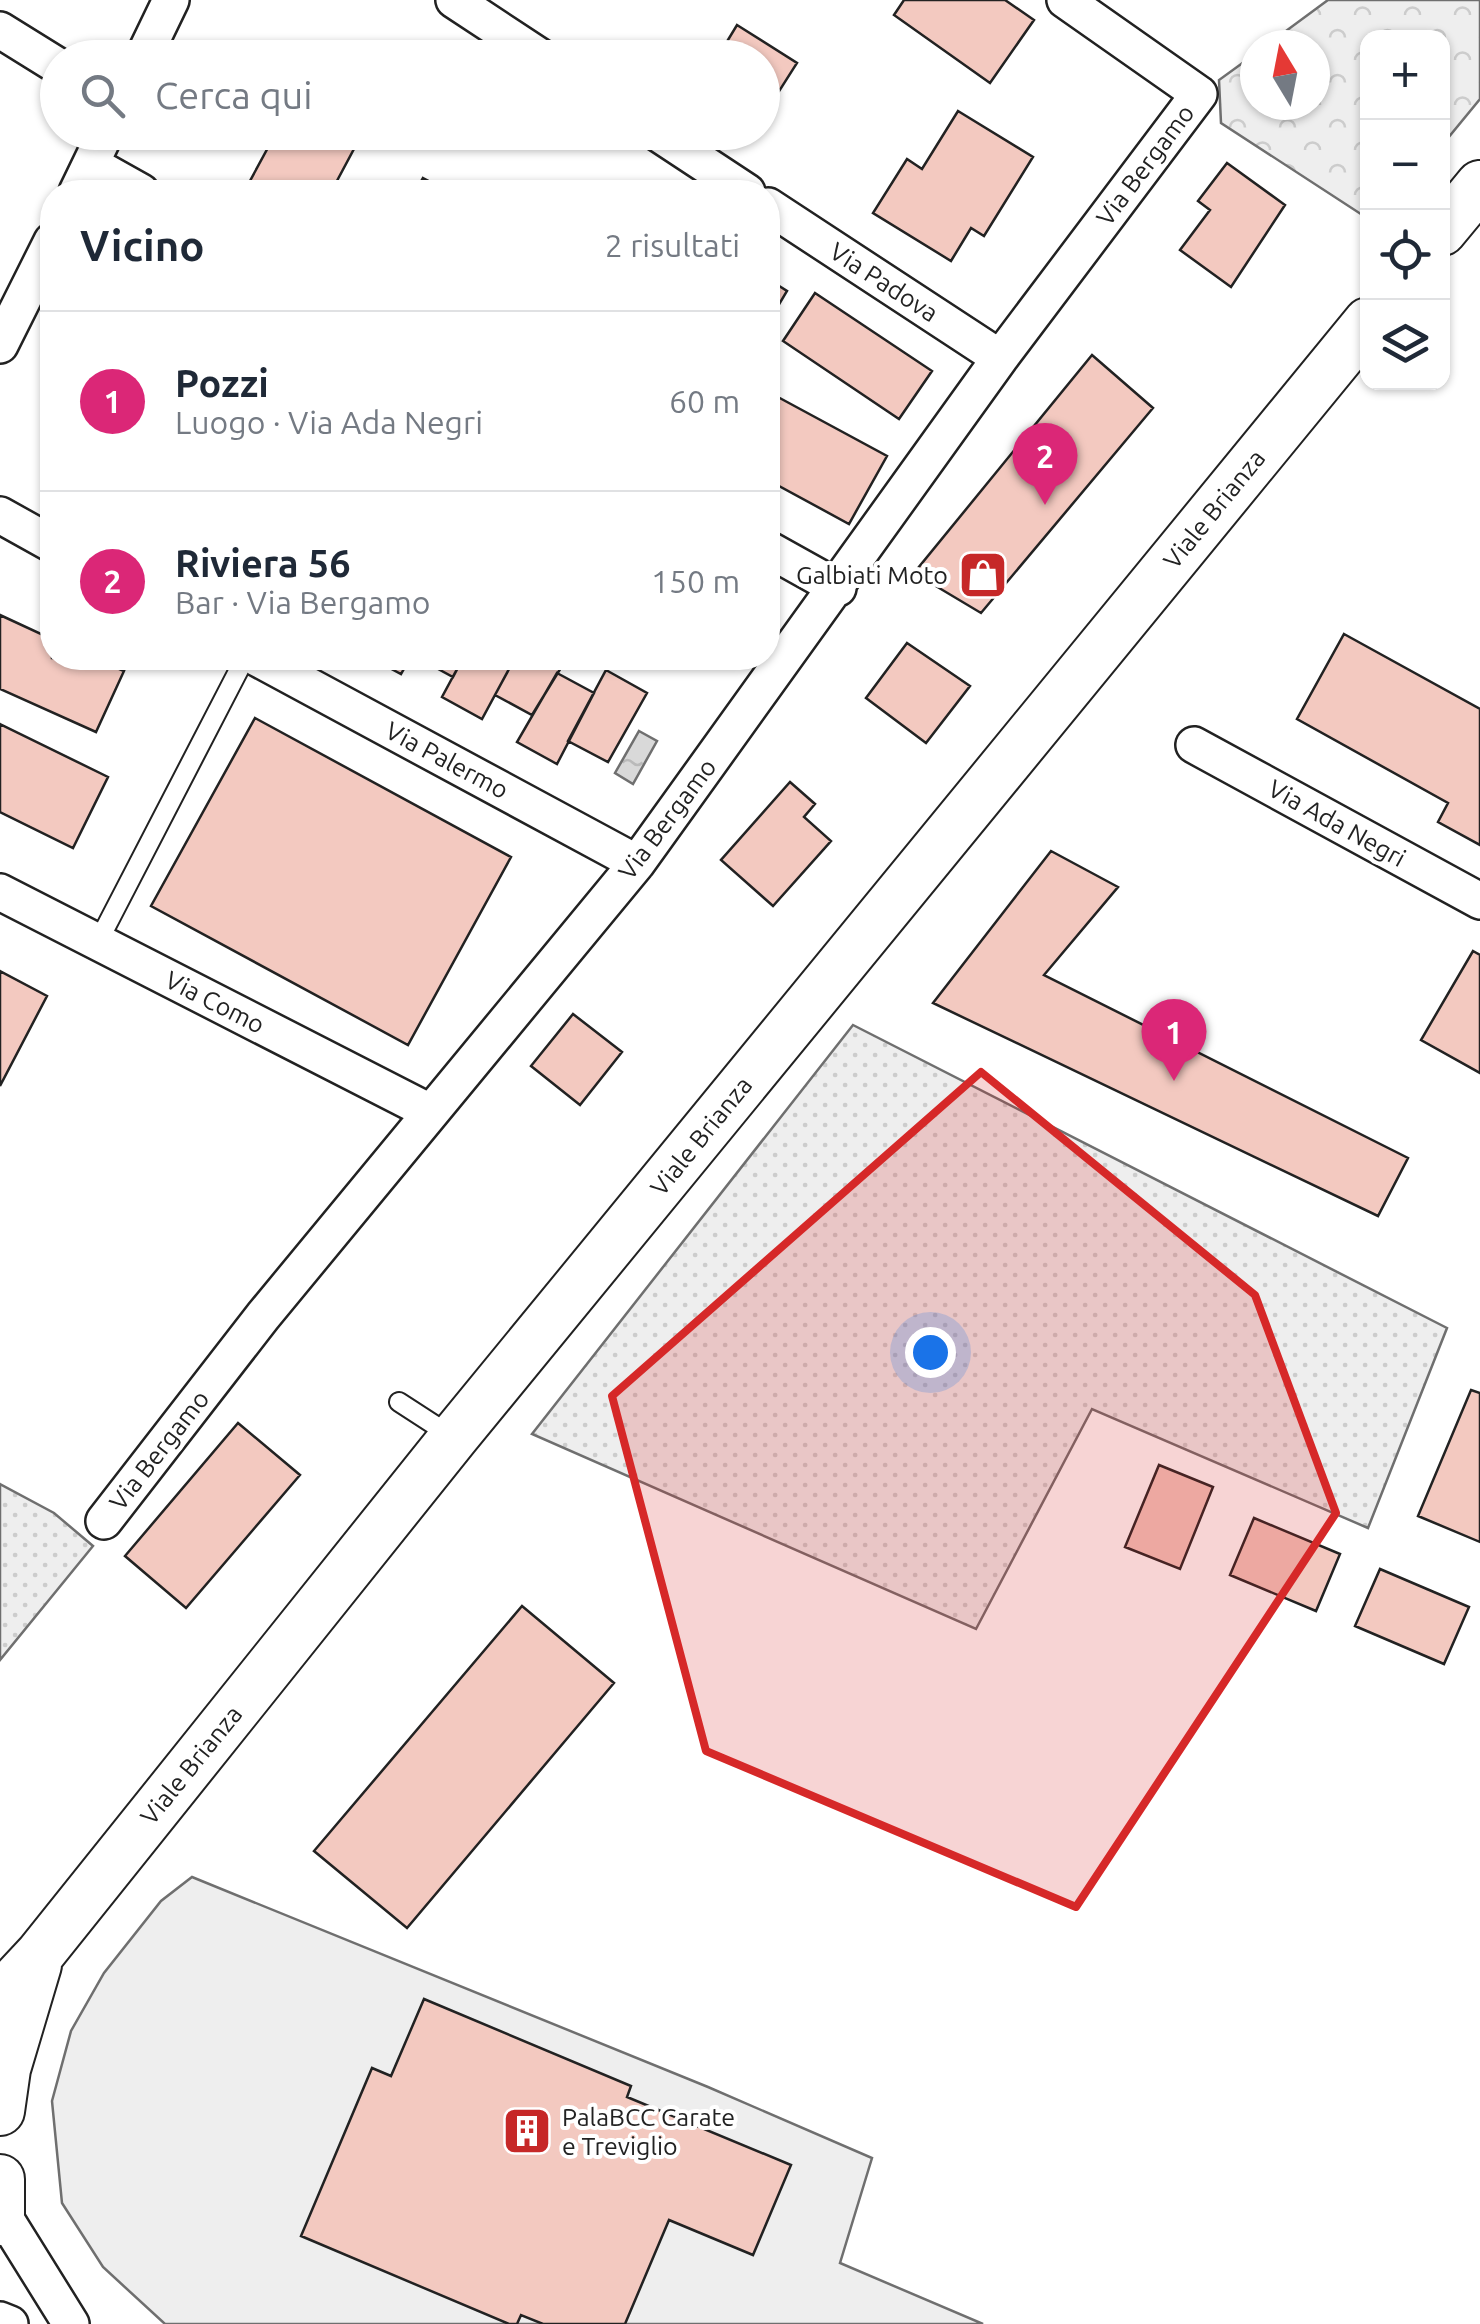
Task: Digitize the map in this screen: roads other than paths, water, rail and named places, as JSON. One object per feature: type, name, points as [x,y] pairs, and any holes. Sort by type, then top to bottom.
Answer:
[{"type":"main road","points":[[1450,221],[1480,185]]},
{"type":"main road","name":"Viale Brianza","points":[[0,1997],[40,1954],[454,1437],[1360,332]]},
{"type":"main road","name":"Viale Brianza","points":[[0,2111],[6,2069],[40,1954]]},
{"type":"street","points":[[152,40],[171,0]]},
{"type":"street","points":[[454,0],[515,40]]},
{"type":"street","name":"Via Bergamo","points":[[780,667],[1000,358],[1199,94],[1066,0]]},
{"type":"street","points":[[0,30],[40,55]]},
{"type":"street","points":[[684,150],[730,180]]},
{"type":"street","points":[[92,163],[121,180]]},
{"type":"street","name":"Via Padova","points":[[780,214],[1000,358]]},
{"type":"street","points":[[0,345],[40,265]]},
{"type":"street","points":[[0,515],[40,537]]},
{"type":"street","points":[[780,556],[838,588]]},
{"type":"street","name":"Via Palermo","points":[[279,670],[637,863]]},
{"type":"street","name":"Via Bergamo","points":[[104,1521],[430,1112],[637,863],[778,670]]},
{"type":"street","name":"Via Ada Negri","points":[[1194,744],[1480,901]]},
{"type":"street","name":"Via Como","points":[[0,892],[430,1112]]},
{"type":"street","points":[[1,2204],[71,2324]]},
{"type":"street","points":[[0,2320],[10,2324]]},
{"type":"lane","points":[[98,942],[239,670]]},
{"type":"lane","points":[[399,1402],[454,1437]]},
{"type":"water","points":[[639,731],[657,741],[633,784],[615,773]]},
{"type":"place","name":"Riviera 56","points":[[1045,505]]},
{"type":"place","name":"Galbiati Moto","points":[[983,575]]},
{"type":"place","name":"Pozzi","points":[[1174,1081]]},
{"type":"place","name":"PalaBCC Carate e Treviglio","points":[[527,2131]]}]
